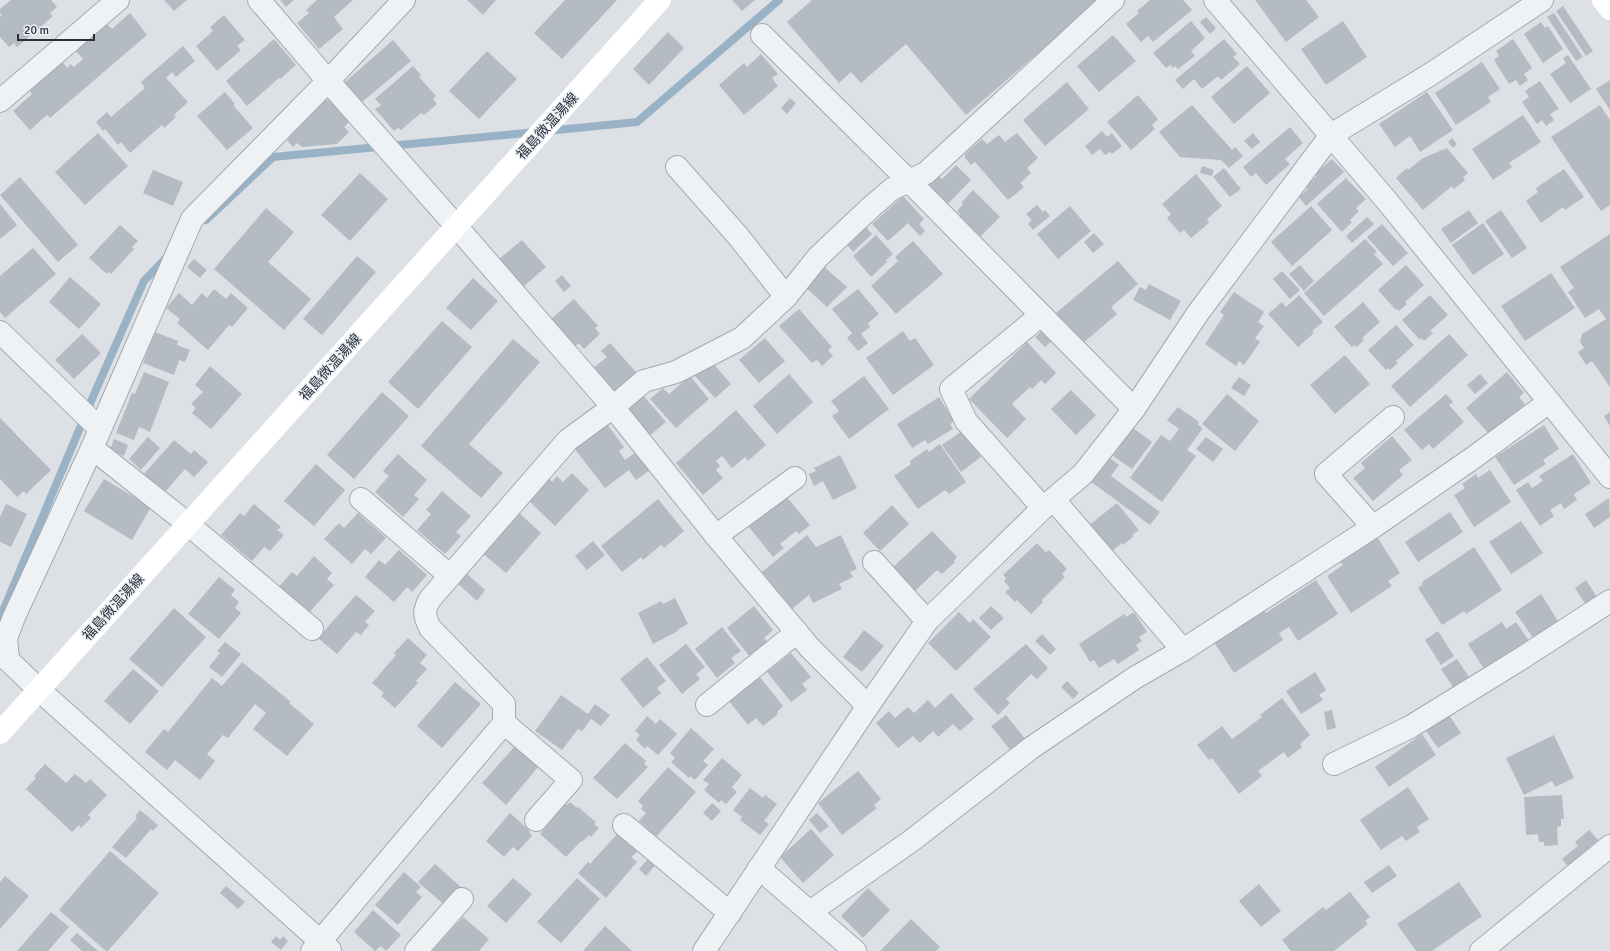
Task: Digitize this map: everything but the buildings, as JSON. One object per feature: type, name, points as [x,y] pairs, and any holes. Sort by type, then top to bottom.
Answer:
[{"type":"main road","name":"福島微温湯線","points":[[0,733],[660,0]]},
{"type":"main road","points":[[1603,0],[1610,8]]},
{"type":"street","points":[[0,101],[118,0]]},
{"type":"street","points":[[259,0],[328,82],[457,227],[613,407],[716,536],[810,648],[868,706]]},
{"type":"street","points":[[404,0],[328,82],[192,219],[96,438],[14,617],[6,638],[4,658],[321,948],[504,723],[504,704],[430,628],[425,618],[425,609],[430,599],[568,440],[613,407],[644,381],[676,372],[742,338],[786,297],[818,257],[870,208],[892,189],[926,173],[1114,0]]},
{"type":"street","points":[[1215,0],[1331,134],[1610,477]]},
{"type":"street","points":[[704,951],[868,706],[927,621],[1049,504],[1083,474],[1134,409],[1198,313],[1331,134],[1431,74],[1542,0]]},
{"type":"street","points":[[762,35],[909,181],[1134,409]]},
{"type":"street","points":[[677,167],[738,236],[786,297]]},
{"type":"street","points":[[1041,315],[951,389],[966,421],[1049,504],[1183,650]]},
{"type":"street","points":[[0,332],[96,438],[188,524],[312,630]]},
{"type":"street","points":[[810,912],[911,841],[1031,748],[1136,678],[1183,650],[1373,527],[1473,458],[1549,402]]},
{"type":"street","points":[[1373,527],[1326,474],[1392,417]]},
{"type":"street","points":[[716,536],[795,478]]},
{"type":"street","points":[[361,499],[450,576]]},
{"type":"street","points":[[874,562],[927,621]]},
{"type":"street","points":[[1334,764],[1410,727],[1522,658],[1610,601]]},
{"type":"street","points":[[706,705],[797,632]]},
{"type":"street","points":[[504,723],[571,780],[536,820]]},
{"type":"street","points":[[624,825],[730,913]]},
{"type":"street","points":[[1481,951],[1610,846]]},
{"type":"street","points":[[760,868],[855,951]]},
{"type":"street","points":[[416,951],[462,900]]},
{"type":"waterway","points":[[547,131],[637,122],[779,0]]},
{"type":"waterway","points":[[206,220],[273,157],[536,132]]},
{"type":"waterway","points":[[0,618],[95,392],[144,281],[168,256]]}]
